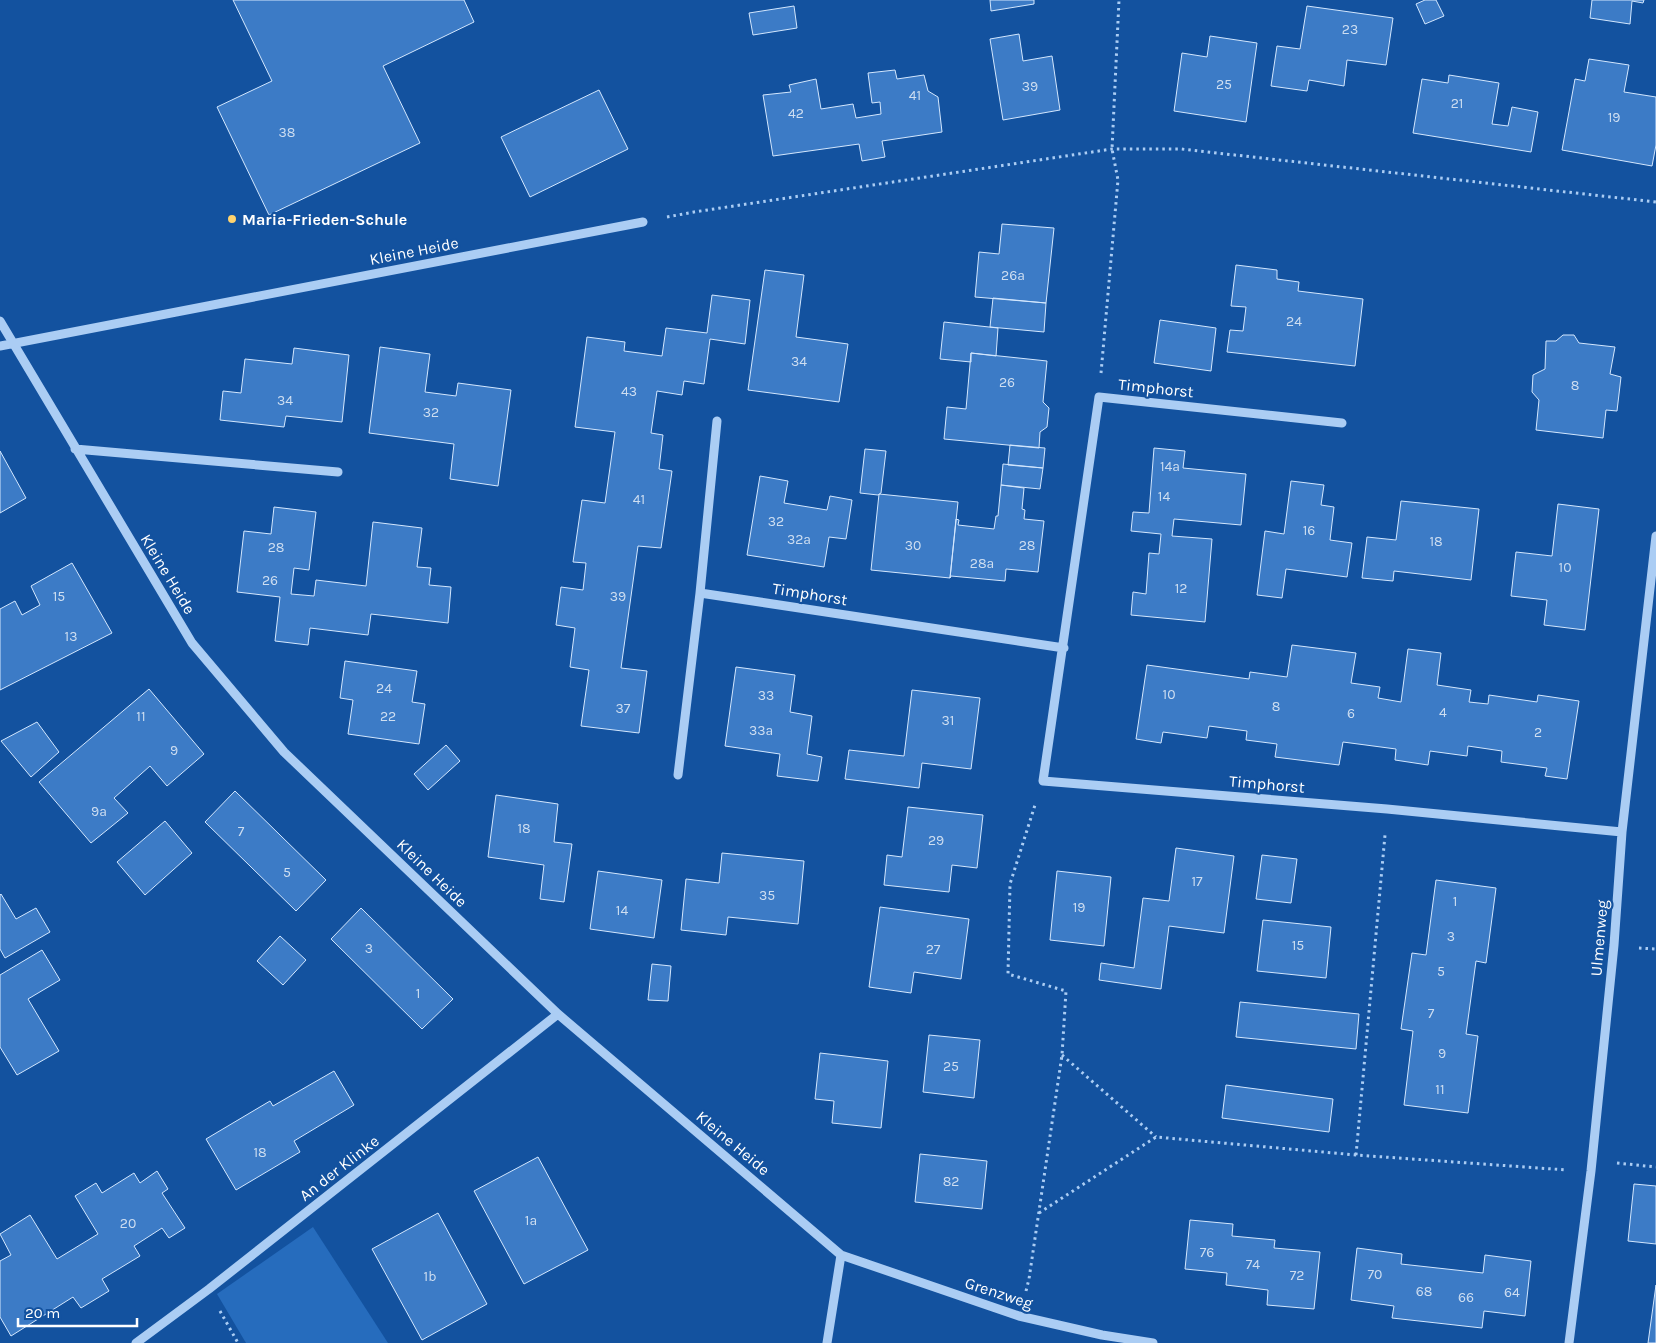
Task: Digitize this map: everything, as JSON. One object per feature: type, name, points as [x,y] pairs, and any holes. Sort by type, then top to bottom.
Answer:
[{"type":"street","name":"Kleine Heide","points":[[0,346],[643,222]]},
{"type":"street","name":"Kleine Heide","points":[[0,321],[192,643],[284,752],[558,1014],[841,1255]]},
{"type":"street","name":"Timphorst","points":[[1342,423],[1099,397],[1064,648],[1043,781],[1387,809],[1622,832]]},
{"type":"street","points":[[678,775],[700,593],[717,420]]},
{"type":"street","points":[[75,449],[338,472]]},
{"type":"street","name":"Ulmenweg","points":[[1569,1343],[1591,1171],[1614,945],[1622,832],[1656,536]]},
{"type":"street","name":"Timphorst","points":[[700,593],[1064,648]]},
{"type":"street","name":"An der Klinke","points":[[136,1343],[209,1289],[558,1014]]},
{"type":"street","points":[[827,1343],[841,1255]]},
{"type":"street","name":"Grenzweg","points":[[841,1255],[1019,1316],[1102,1335],[1153,1343]]},
{"type":"path","points":[[1099,397],[1118,180],[1112,149],[1119,0]]},
{"type":"path","points":[[643,222],[694,212],[1112,149],[1181,149],[1656,202]]},
{"type":"path","points":[[1019,1316],[1029,1279],[1062,1055],[1066,991],[1008,974],[1010,884],[1043,781]]},
{"type":"path","points":[[1356,1155],[1387,809]]},
{"type":"path","points":[[1062,1055],[1156,1137],[1356,1155],[1591,1171],[1617,1163],[1656,1167]]},
{"type":"path","points":[[1039,1213],[1156,1137]]},
{"type":"path","points":[[209,1289],[238,1343]]},
{"type":"shaded area","points":[[313,1227],[388,1343],[246,1343],[217,1294]]},
{"type":"building","points":[[233,0],[464,0],[474,22],[383,66],[420,143],[269,215],[217,107],[272,81]]},
{"type":"building","points":[[990,0],[1034,0],[1034,4],[991,11]]},
{"type":"building","points":[[1425,0],[1436,0],[1444,16],[1425,24],[1416,4]]},
{"type":"building","points":[[1592,0],[1644,0],[1643,3],[1632,1],[1630,24],[1590,18]]},
{"type":"building","points":[[794,6],[797,28],[753,35],[749,13]]},
{"type":"building","points":[[1307,6],[1393,18],[1386,65],[1347,60],[1344,86],[1309,80],[1307,91],[1271,86],[1277,46],[1300,49]]},
{"type":"building","points":[[1019,34],[1023,61],[1052,56],[1060,110],[1003,120],[990,39]]},
{"type":"building","points":[[1210,36],[1257,43],[1246,122],[1174,111],[1182,53],[1207,57]]},
{"type":"building","points":[[1589,59],[1629,65],[1624,92],[1656,97],[1656,145],[1652,166],[1562,150],[1575,79],[1585,81]]},
{"type":"building","points":[[895,70],[897,79],[924,75],[928,91],[938,97],[942,132],[882,141],[885,157],[862,161],[859,144],[773,156],[763,95],[791,92],[789,85],[816,79],[821,109],[853,104],[856,118],[881,114],[880,102],[872,103],[868,73]]},
{"type":"building","points":[[1449,75],[1499,83],[1492,124],[1508,126],[1512,107],[1538,112],[1531,152],[1413,133],[1422,79],[1448,83]]},
{"type":"building","points":[[599,90],[628,149],[530,197],[501,137]]},
{"type":"building","points":[[1002,224],[1054,228],[1046,303],[975,297],[979,252],[999,254]]},
{"type":"building","points":[[1236,265],[1277,270],[1277,279],[1299,282],[1298,291],[1363,299],[1355,366],[1227,352],[1230,330],[1243,331],[1246,307],[1231,306]]},
{"type":"building","points":[[765,270],[804,275],[796,337],[848,344],[839,402],[748,390]]},
{"type":"building","points":[[712,295],[750,300],[745,344],[710,339],[704,384],[684,381],[682,395],[657,391],[651,433],[663,435],[659,469],[672,471],[661,548],[638,546],[621,668],[647,671],[639,733],[581,726],[589,670],[570,667],[575,628],[556,625],[561,587],[583,590],[586,563],[573,562],[582,500],[605,503],[615,432],[575,427],[587,337],[625,342],[624,351],[662,356],[666,328],[707,333]]},
{"type":"building","points":[[993,298],[1046,303],[1044,332],[990,327]]},
{"type":"building","points":[[1160,320],[1216,328],[1211,371],[1154,363]]},
{"type":"building","points":[[944,322],[998,328],[996,356],[971,353],[971,362],[940,359]]},
{"type":"building","points":[[1563,335],[1574,335],[1579,343],[1615,347],[1610,374],[1621,377],[1617,411],[1606,410],[1603,438],[1536,430],[1539,400],[1532,392],[1533,375],[1545,369],[1546,341],[1556,341]]},
{"type":"building","points":[[380,347],[430,354],[425,392],[456,396],[458,383],[511,390],[498,486],[450,479],[454,444],[369,433]]},
{"type":"building","points":[[294,348],[349,355],[342,422],[286,416],[284,427],[220,420],[223,391],[241,393],[245,359],[292,364]]},
{"type":"building","points":[[971,353],[1047,361],[1043,402],[1049,408],[1047,427],[1040,432],[1039,448],[944,439],[947,407],[966,409]]},
{"type":"building","points":[[1010,445],[1045,448],[1043,468],[1008,465]]},
{"type":"building","points":[[1154,448],[1185,451],[1183,468],[1246,474],[1241,525],[1174,519],[1172,536],[1212,539],[1205,622],[1131,615],[1133,592],[1146,594],[1149,553],[1159,554],[1161,534],[1131,531],[1133,512],[1149,513]]},
{"type":"building","points":[[865,449],[886,451],[881,493],[878,495],[860,493]]},
{"type":"building","points":[[0,451],[26,498],[0,513]]},
{"type":"building","points":[[1003,464],[1043,468],[1040,489],[1001,485]]},
{"type":"building","points":[[760,476],[788,481],[784,503],[827,510],[830,496],[852,500],[846,539],[829,537],[824,567],[747,555]]},
{"type":"building","points":[[1291,481],[1324,485],[1321,505],[1334,507],[1330,540],[1352,543],[1347,577],[1286,569],[1282,598],[1257,595],[1265,531],[1284,534]]},
{"type":"building","points":[[1001,485],[1024,488],[1022,509],[1025,510],[1024,519],[1044,521],[1038,572],[1006,569],[1005,581],[951,576],[950,578],[956,519],[959,520],[958,525],[994,529],[996,516],[998,516]]},
{"type":"building","points":[[879,494],[958,502],[950,578],[871,570]]},
{"type":"building","points":[[1401,501],[1479,509],[1471,580],[1394,571],[1393,581],[1362,578],[1367,537],[1396,540]]},
{"type":"building","points":[[1558,504],[1599,509],[1585,630],[1544,625],[1547,600],[1511,596],[1516,552],[1552,556]]},
{"type":"building","points":[[274,507],[316,512],[309,570],[294,568],[291,594],[314,596],[316,580],[366,586],[373,522],[422,528],[417,567],[431,568],[429,585],[451,587],[448,623],[371,614],[368,635],[310,628],[308,645],[275,641],[280,597],[237,592],[244,531],[271,534]]},
{"type":"building","points":[[72,563],[112,633],[0,690],[0,609],[15,601],[22,615],[40,605],[31,586]]},
{"type":"building","points":[[1292,645],[1356,653],[1351,683],[1380,687],[1378,698],[1401,702],[1408,649],[1441,653],[1437,685],[1471,690],[1469,702],[1488,704],[1489,695],[1537,702],[1538,695],[1579,701],[1567,779],[1545,776],[1547,768],[1501,762],[1502,751],[1468,746],[1467,756],[1430,751],[1428,765],[1395,760],[1396,749],[1343,742],[1339,765],[1275,757],[1277,744],[1246,740],[1247,731],[1209,726],[1207,738],[1163,732],[1161,743],[1136,739],[1147,665],[1249,679],[1250,672],[1287,677]]},
{"type":"building","points":[[345,661],[417,671],[412,702],[425,704],[419,744],[348,734],[353,700],[340,698]]},
{"type":"building","points":[[736,667],[795,675],[790,712],[812,716],[807,754],[822,757],[818,781],[777,776],[780,754],[725,746]]},
{"type":"building","points":[[149,689],[204,754],[167,786],[150,766],[114,798],[128,813],[91,843],[39,782]]},
{"type":"building","points":[[912,690],[980,698],[971,769],[922,763],[919,788],[845,779],[849,750],[904,756]]},
{"type":"building","points":[[37,722],[59,752],[31,777],[1,741]]},
{"type":"building","points":[[446,745],[460,761],[428,790],[414,774]]},
{"type":"building","points":[[235,791],[326,880],[296,911],[205,822]]},
{"type":"building","points":[[496,795],[558,804],[554,842],[572,844],[564,902],[540,899],[544,865],[488,857]]},
{"type":"building","points":[[908,807],[983,815],[977,868],[952,865],[949,892],[884,885],[887,855],[902,857]]},
{"type":"building","points":[[165,821],[192,853],[145,895],[117,862]]},
{"type":"building","points":[[1176,848],[1234,856],[1224,933],[1169,926],[1161,989],[1099,980],[1101,963],[1134,968],[1143,898],[1169,901]]},
{"type":"building","points":[[722,853],[804,861],[798,924],[728,917],[726,935],[681,930],[686,879],[719,883]]},
{"type":"building","points":[[1262,855],[1297,859],[1291,903],[1256,899]]},
{"type":"building","points":[[598,871],[662,880],[654,938],[590,929]]},
{"type":"building","points":[[1057,871],[1111,877],[1104,946],[1050,940]]},
{"type":"building","points":[[1436,880],[1496,888],[1486,963],[1476,961],[1466,1034],[1478,1036],[1468,1113],[1404,1105],[1413,1031],[1401,1029],[1412,953],[1426,955]]},
{"type":"building","points":[[1,894],[16,919],[36,908],[50,932],[5,958],[0,949]]},
{"type":"building","points":[[880,907],[969,919],[961,979],[914,972],[911,993],[869,987]]},
{"type":"building","points":[[361,908],[453,999],[422,1029],[331,939]]},
{"type":"building","points":[[1263,920],[1331,927],[1326,978],[1257,971]]},
{"type":"building","points":[[280,936],[306,960],[283,985],[257,961]]},
{"type":"building","points":[[42,950],[60,980],[28,999],[59,1051],[17,1075],[0,1047],[0,975]]},
{"type":"building","points":[[652,964],[671,966],[668,1001],[648,1000]]},
{"type":"building","points":[[1240,1002],[1359,1014],[1356,1049],[1236,1037]]},
{"type":"building","points":[[929,1035],[980,1040],[974,1098],[923,1092]]},
{"type":"building","points":[[820,1053],[888,1061],[881,1128],[832,1123],[834,1101],[815,1099]]},
{"type":"building","points":[[334,1071],[354,1105],[294,1141],[300,1152],[236,1190],[206,1139],[270,1101],[273,1106]]},
{"type":"building","points":[[1226,1085],[1333,1099],[1329,1132],[1222,1118]]},
{"type":"building","points":[[920,1154],[987,1161],[982,1209],[915,1202]]},
{"type":"building","points":[[538,1157],[588,1250],[524,1284],[474,1191]]},
{"type":"building","points":[[157,1171],[168,1189],[162,1193],[185,1228],[169,1238],[162,1228],[134,1246],[140,1256],[102,1279],[109,1291],[81,1308],[73,1297],[11,1336],[0,1317],[0,1261],[11,1255],[0,1234],[30,1215],[57,1259],[98,1234],[75,1196],[96,1183],[102,1193],[134,1173],[140,1183]]},
{"type":"building","points":[[1634,1184],[1656,1186],[1656,1244],[1628,1241]]},
{"type":"building","points":[[438,1213],[487,1304],[422,1340],[372,1249]]},
{"type":"building","points":[[1190,1220],[1233,1224],[1232,1236],[1275,1240],[1274,1248],[1320,1252],[1314,1309],[1267,1305],[1268,1290],[1226,1285],[1227,1273],[1185,1269]]},
{"type":"building","points":[[1357,1248],[1402,1254],[1401,1264],[1483,1273],[1485,1255],[1531,1261],[1525,1316],[1484,1311],[1482,1328],[1392,1318],[1394,1306],[1351,1300]]},
{"type":"building","points":[[1656,1285],[1656,1343],[1648,1343]]},
{"type":"place","name":"Maria-Frieden-Schule","points":[[232,219]]}]
